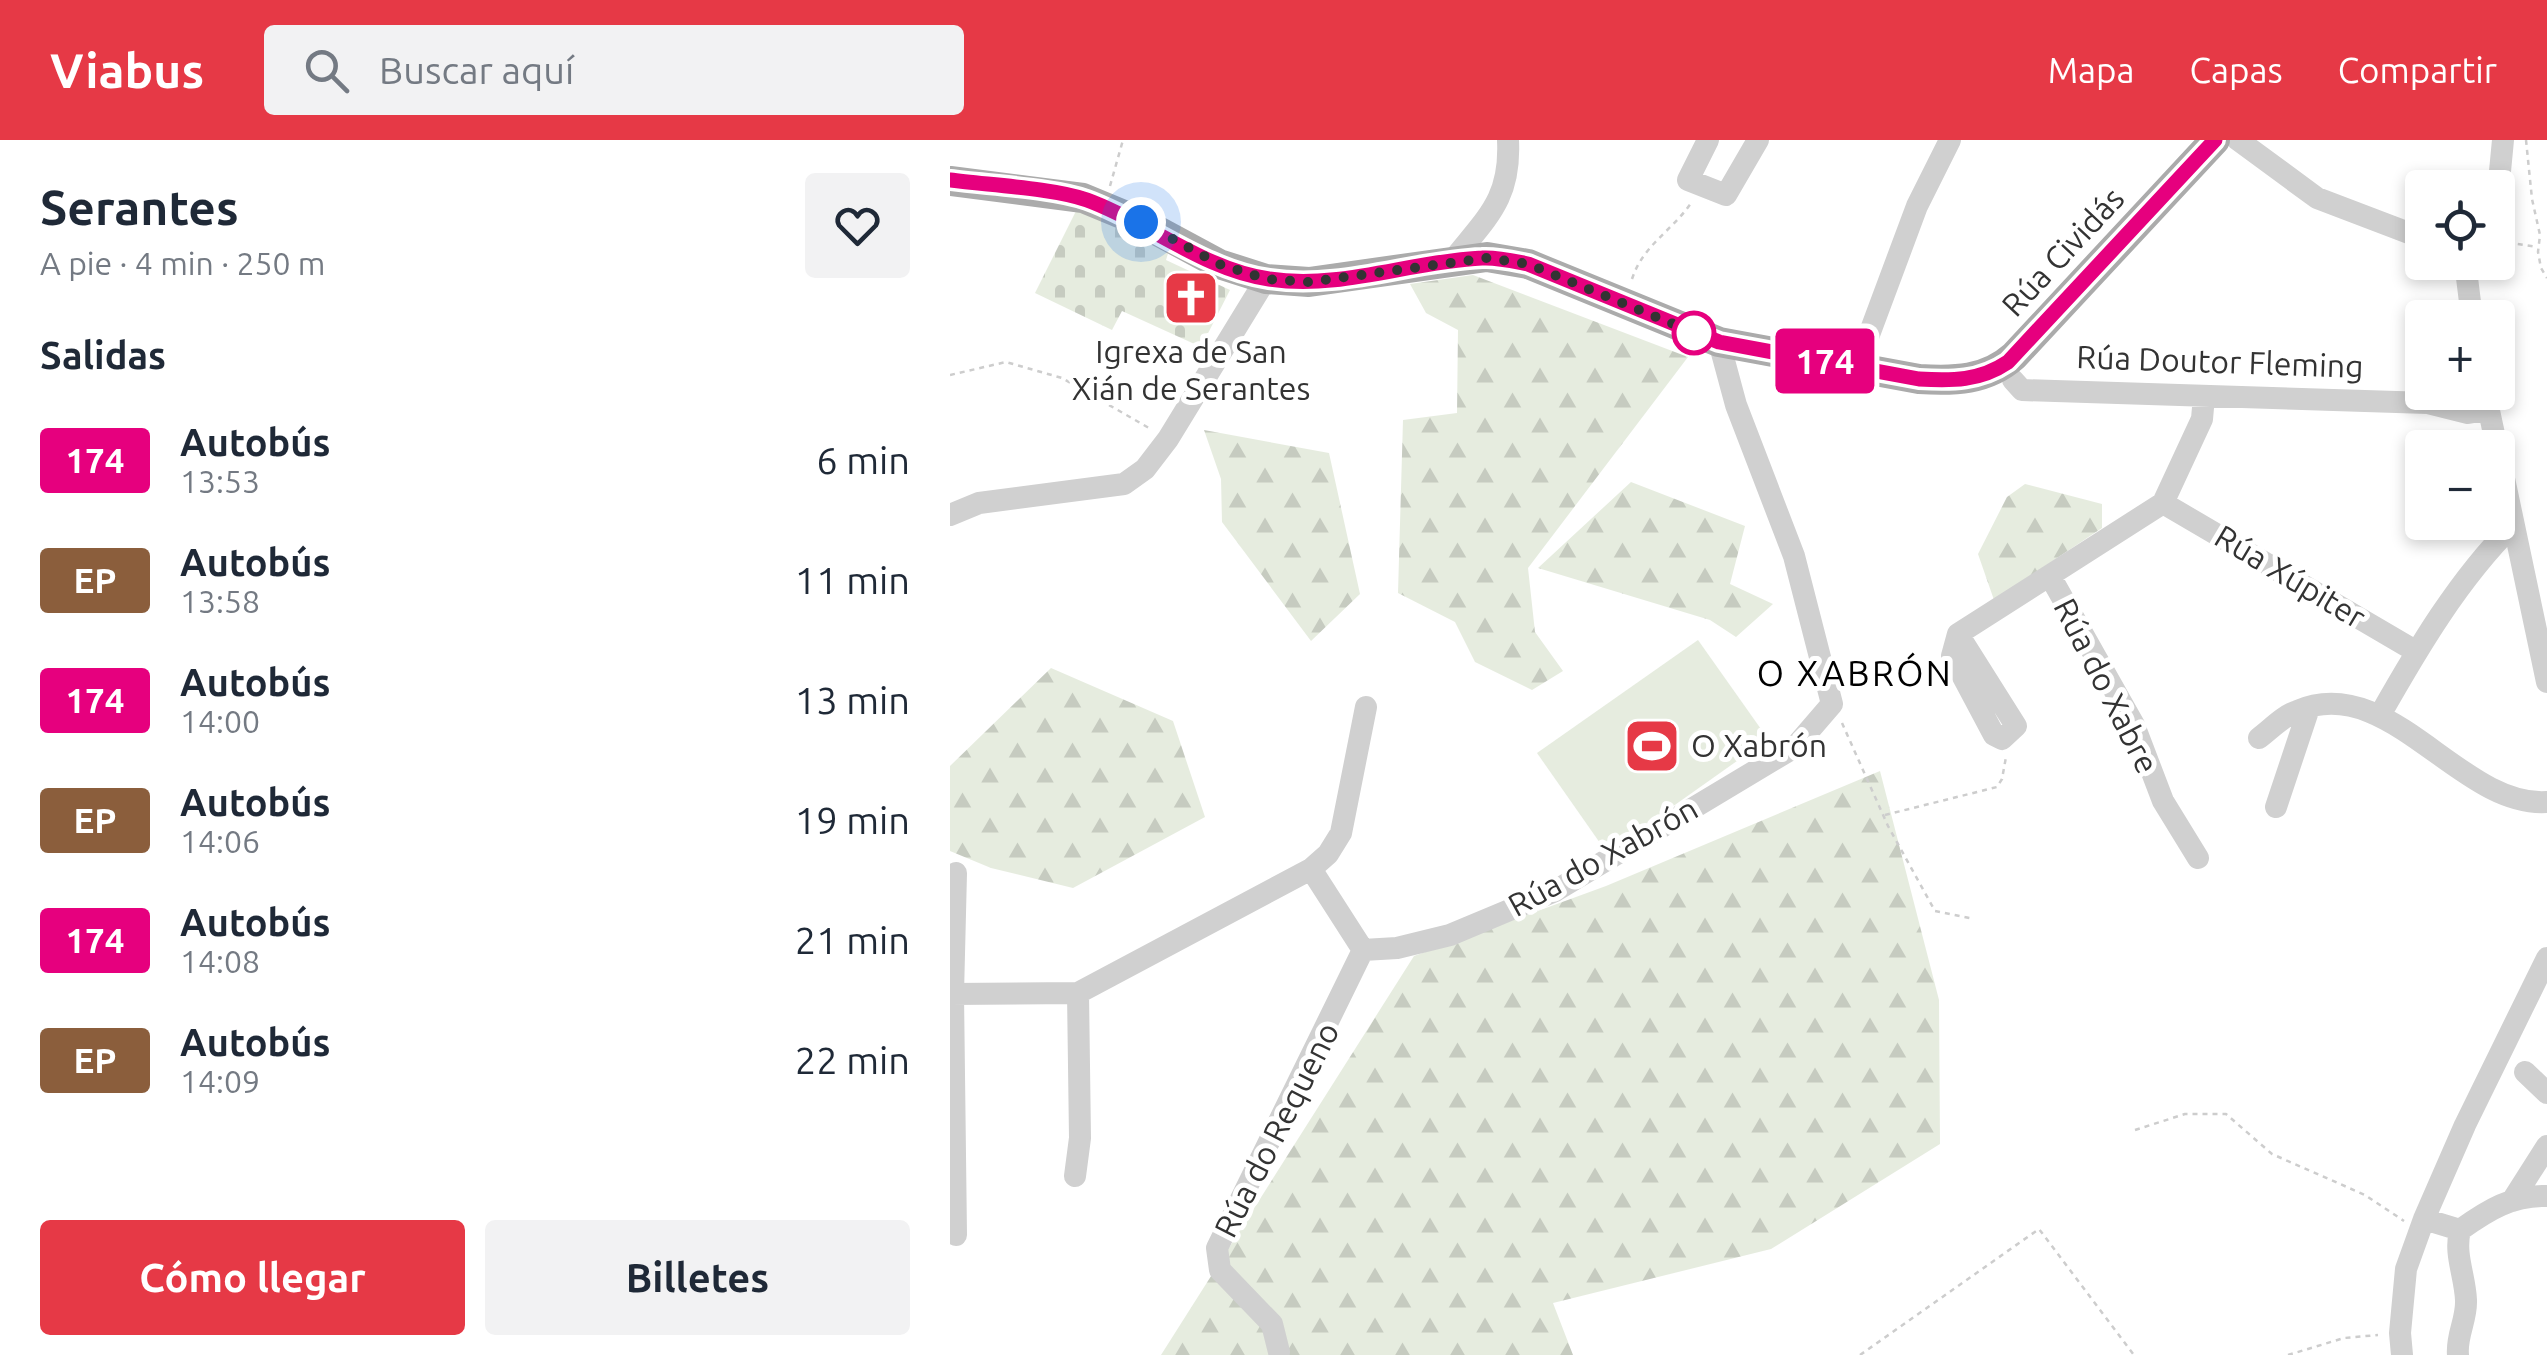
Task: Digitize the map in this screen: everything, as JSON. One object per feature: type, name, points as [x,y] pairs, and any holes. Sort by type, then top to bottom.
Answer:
[{"type":"main road","name":"Rúa Cividás","points":[[2001,373],[2215,140]]},
{"type":"main road","name":"Rúa Doutor Fleming","points":[[950,180],[1082,198],[1141,222],[1219,264],[1266,279],[1309,282],[1487,258],[1528,264],[1719,342],[1919,379],[1950,381],[2001,373]]},
{"type":"street","points":[[1453,260],[1504,191],[1508,140]]},
{"type":"street","points":[[1708,140],[1688,180],[1726,195],[1758,140]]},
{"type":"street","points":[[1857,367],[1917,206],[1950,140]]},
{"type":"street","points":[[2238,140],[2318,198],[2405,231]]},
{"type":"street","points":[[2500,170],[2503,140]]},
{"type":"street","points":[[950,515],[979,503],[1124,484],[1145,469],[1168,439],[1266,279]]},
{"type":"street","points":[[1719,342],[1736,405],[1794,556],[1832,704]]},
{"type":"street","name":"Rúa Doutor Fleming","points":[[2001,373],[2022,390],[2035,391],[2405,403]]},
{"type":"street","points":[[2163,503],[2202,419],[2204,396]]},
{"type":"street","name":"Rúa do Xabre","points":[[2163,503],[2050,576],[2134,725],[2163,801],[2198,858]]},
{"type":"street","name":"Rúa Xúpiter","points":[[2163,503],[2417,652]]},
{"type":"street","points":[[2515,538],[2547,682]]},
{"type":"street","points":[[2380,715],[2417,652],[2497,540]]},
{"type":"street","points":[[2002,739],[1994,735],[1952,656],[1958,634],[2050,576]]},
{"type":"street","name":"Rúa do Xabrón","points":[[1364,950],[1398,948],[1450,935],[1554,891],[1795,746],[1832,704]]},
{"type":"street","points":[[2259,738],[2296,711],[2331,704],[2380,715],[2504,797],[2547,802]]},
{"type":"street","points":[[951,994],[1078,994],[1311,869],[1328,854],[1341,833],[1366,707]]},
{"type":"street","points":[[2276,807],[2309,708]]},
{"type":"street","points":[[1311,869],[1364,950]]},
{"type":"street","points":[[956,873],[951,994],[956,1234]]},
{"type":"street","name":"Rúa do Requeno","points":[[1279,1352],[1272,1324],[1220,1270],[1217,1248],[1364,950]]},
{"type":"street","points":[[2401,1344],[2406,1269],[2422,1226],[2472,1109],[2547,958]]},
{"type":"street","points":[[1075,1176],[1080,1138],[1078,994]]},
{"type":"street","points":[[2525,1072],[2547,1093]]},
{"type":"street","points":[[2512,1200],[2547,1146]]},
{"type":"street","points":[[2458,1355],[2456,1339],[2466,1300],[2456,1247],[2460,1230],[2495,1205],[2528,1196],[2547,1196]]},
{"type":"street","points":[[2422,1226],[2460,1230]]},
{"type":"path","points":[[1105,207],[1123,140]]},
{"type":"path","points":[[2526,140],[2541,268],[2547,278]]},
{"type":"path","points":[[1624,304],[1636,270],[1652,242],[1680,218],[1703,186]]},
{"type":"path","points":[[2515,243],[2538,248]]},
{"type":"path","points":[[950,375],[1006,362],[1062,378],[1168,439]]},
{"type":"path","points":[[1832,704],[1884,815],[1935,910],[1974,919]]},
{"type":"path","points":[[1884,815],[1996,787],[2002,780],[2006,757],[2002,739]]},
{"type":"path","points":[[2135,1130],[2186,1114],[2226,1114],[2272,1154],[2365,1194],[2422,1226]]},
{"type":"path","points":[[1860,1355],[2039,1228],[2134,1355]]},
{"type":"path","points":[[2288,1355],[2344,1338],[2401,1344]]},
{"type":"green space","points":[[1078,207],[1170,247],[1166,260],[1230,290],[1201,347],[1122,311],[1112,330],[1035,293]]},
{"type":"green space","points":[[1473,275],[1688,357],[1528,568],[1535,632],[1563,671],[1532,690],[1475,662],[1455,622],[1398,593],[1403,420],[1457,413],[1458,330],[1426,313],[1410,284]]},
{"type":"green space","points":[[1204,430],[1329,453],[1360,594],[1311,641],[1222,522],[1221,479]]},
{"type":"green space","points":[[1631,482],[1745,526],[1730,584],[1773,604],[1736,637],[1710,620],[1538,568]]},
{"type":"green space","points":[[2025,484],[2102,504],[2102,528],[1994,600],[1978,554],[2007,497]]},
{"type":"green space","name":"O Xabrón","points":[[1698,640],[1768,739],[1607,853],[1537,753]]},
{"type":"green space","points":[[1051,668],[1173,721],[1205,817],[1073,888],[991,868],[950,851],[950,766]]},
{"type":"green space","points":[[1880,771],[1939,1000],[1940,1144],[1771,1249],[1553,1303],[1573,1355],[1161,1355],[1414,956],[1606,886]]},
{"type":"bus line","name":"174","points":[[950,180],[1082,198],[1141,222],[1219,264],[1266,279],[1309,282],[1453,260],[1508,260],[1528,264],[1719,342],[1919,379],[1950,381],[1974,378],[2008,362],[2215,140]]},
{"type":"place","name":"Igrexa de San Xián de Serantes","points":[[1191,298]]},
{"type":"place","name":"O Xabrón","points":[[1652,746]]},
{"type":"district","name":"O XABRÓN","points":[[1855,674]]},
{"type":"route","points":[[1141,222],[1219,264],[1266,279],[1309,282],[1487,258],[1528,264],[1700,335],[1694,333]]}]
